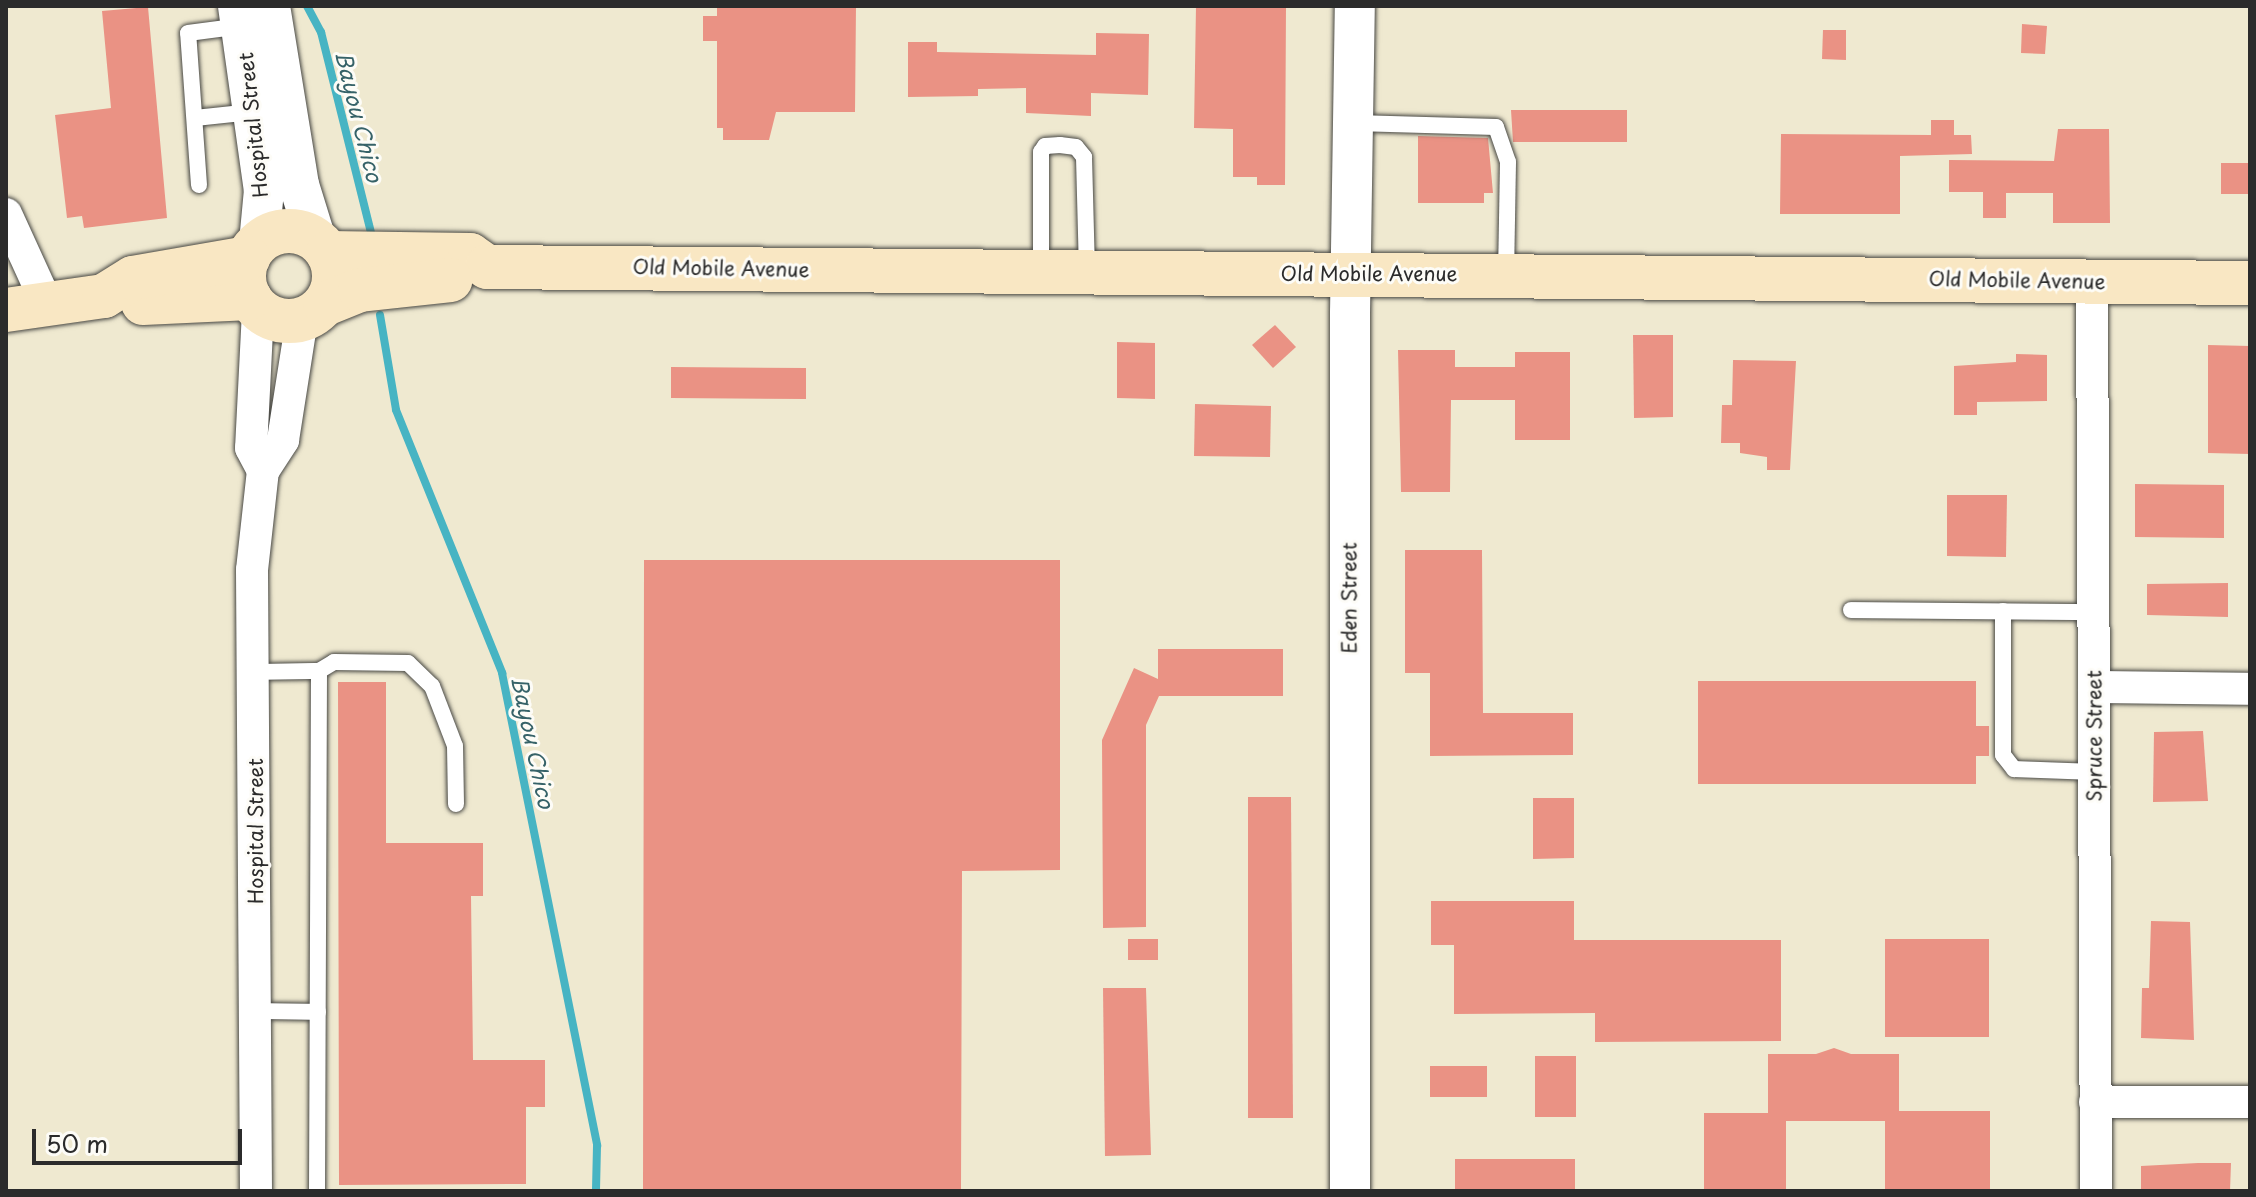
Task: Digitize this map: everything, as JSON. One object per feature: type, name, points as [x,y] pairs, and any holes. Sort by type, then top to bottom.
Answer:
[{"type":"main road","name":"Old Mobile Avenue","points":[[27,307],[104,296],[120,306],[254,278],[287,231],[322,247],[470,255],[487,267],[2250,283]]},
{"type":"main road","points":[[314,311],[334,279],[322,247]]},
{"type":"main road","name":"Old Mobile Avenue","points":[[254,278],[279,320],[393,284],[473,279],[487,267]]},
{"type":"street","name":"Eden Street","points":[[1350,1191],[1351,273],[1355,6]]},
{"type":"street","name":"Hospital Street","points":[[255,15],[254,111],[264,190],[254,278],[251,448],[263,471]]},
{"type":"street","name":"Hospital Street","points":[[255,15],[299,185],[322,247]]},
{"type":"street","points":[[6,214],[27,307]]},
{"type":"street","name":"Spruce Street","points":[[2092,281],[2096,1191]]},
{"type":"street","name":"Hospital Street","points":[[256,1191],[252,570],[263,471],[283,440],[314,311]]},
{"type":"street","points":[[2094,687],[2250,689]]},
{"type":"street","points":[[2095,1102],[2250,1102]]},
{"type":"lane","points":[[199,185],[188,33],[255,15]]},
{"type":"lane","points":[[195,118],[254,111]]},
{"type":"lane","points":[[1355,123],[1496,127],[1508,162],[1506,275]]},
{"type":"lane","points":[[1041,271],[1041,152],[1050,145],[1076,147],[1084,157],[1087,271]]},
{"type":"lane","points":[[1851,610],[2093,612]]},
{"type":"lane","points":[[2003,611],[2003,755],[2014,769],[2094,772]]},
{"type":"lane","points":[[254,672],[319,671],[334,662],[408,663],[432,686],[455,746],[456,804]]},
{"type":"lane","points":[[317,1191],[319,671]]},
{"type":"lane","points":[[257,1011],[318,1012]]},
{"type":"building","points":[[717,6],[856,6],[855,112],[776,112],[769,140],[723,140],[723,128],[717,128],[717,41],[703,41],[703,16],[717,16]]},
{"type":"building","points":[[1196,6],[1286,6],[1285,185],[1257,185],[1257,177],[1233,177],[1233,129],[1194,128]]},
{"type":"building","points":[[148,7],[167,218],[84,228],[82,216],[67,218],[55,115],[111,108],[102,11]]},
{"type":"building","points":[[2022,24],[2047,26],[2045,54],[2021,53]]},
{"type":"building","points":[[1823,30],[1846,30],[1846,60],[1822,59]]},
{"type":"building","points":[[1096,33],[1149,34],[1148,95],[1091,93],[1091,116],[1026,113],[1026,88],[978,89],[978,96],[908,97],[908,42],[937,42],[937,52],[1096,55]]},
{"type":"building","points":[[1511,110],[1627,110],[1627,142],[1513,142]]},
{"type":"building","points":[[1931,120],[1954,120],[1954,135],[1971,135],[1972,154],[1900,156],[1900,214],[1780,214],[1781,134],[1931,135]]},
{"type":"building","points":[[2058,129],[2109,129],[2110,223],[2053,223],[2053,193],[2006,193],[2006,218],[1983,218],[1983,192],[1949,192],[1949,160],[2054,161]]},
{"type":"building","points":[[1418,136],[1488,138],[1493,193],[1484,193],[1484,203],[1418,203]]},
{"type":"building","points":[[2221,163],[2250,163],[2250,194],[2221,194]]},
{"type":"building","points":[[1275,325],[1296,347],[1273,368],[1252,345]]},
{"type":"building","points":[[1633,335],[1673,335],[1673,417],[1634,418]]},
{"type":"building","points":[[1117,342],[1155,343],[1155,399],[1117,398]]},
{"type":"building","points":[[2208,345],[2250,346],[2250,454],[2208,453]]},
{"type":"building","points":[[1398,350],[1455,350],[1455,367],[1515,367],[1515,352],[1570,352],[1570,440],[1515,440],[1515,400],[1451,400],[1450,492],[1401,492]]},
{"type":"building","points":[[2016,354],[2047,355],[2047,401],[1977,402],[1977,415],[1954,415],[1954,366],[2016,362]]},
{"type":"building","points":[[1733,360],[1796,361],[1790,470],[1767,470],[1767,457],[1740,453],[1740,443],[1721,443],[1722,405],[1732,405]]},
{"type":"building","points":[[671,367],[806,368],[806,399],[671,398]]},
{"type":"building","points":[[1195,404],[1271,406],[1270,457],[1194,456]]},
{"type":"building","points":[[2135,484],[2224,485],[2224,538],[2135,537]]},
{"type":"building","points":[[1947,495],[2007,495],[2006,557],[1947,556]]},
{"type":"building","points":[[1405,550],[1482,550],[1483,713],[1573,713],[1573,755],[1430,756],[1430,673],[1405,673]]},
{"type":"building","points":[[644,560],[1060,560],[1060,870],[962,871],[961,1191],[643,1191]]},
{"type":"building","points":[[2228,583],[2228,617],[2147,615],[2147,584]]},
{"type":"building","points":[[1158,649],[1283,649],[1283,696],[1159,696],[1146,725],[1146,927],[1103,928],[1102,740],[1134,668],[1158,679]]},
{"type":"building","points":[[1698,681],[1976,681],[1976,726],[1989,726],[1989,756],[1976,756],[1976,784],[1698,784]]},
{"type":"building","points":[[338,682],[386,682],[386,843],[483,843],[483,896],[471,896],[473,1060],[545,1060],[545,1107],[526,1107],[526,1184],[339,1185]]},
{"type":"building","points":[[2203,731],[2208,801],[2153,802],[2154,732]]},
{"type":"building","points":[[1248,797],[1291,797],[1293,1118],[1248,1118]]},
{"type":"building","points":[[1533,798],[1574,798],[1574,858],[1533,859]]},
{"type":"building","points":[[1431,901],[1574,901],[1574,940],[1781,940],[1781,1041],[1595,1042],[1595,1013],[1454,1014],[1454,945],[1431,945]]},
{"type":"building","points":[[2151,921],[2190,922],[2194,1040],[2141,1038],[2142,988],[2149,988]]},
{"type":"building","points":[[1128,939],[1158,939],[1158,960],[1128,960]]},
{"type":"building","points":[[1885,939],[1989,939],[1989,1037],[1885,1037]]},
{"type":"building","points":[[1103,988],[1146,988],[1151,1155],[1105,1156]]},
{"type":"building","points":[[1834,1048],[1851,1054],[1899,1054],[1899,1111],[1990,1111],[1990,1191],[1885,1191],[1885,1121],[1786,1121],[1786,1191],[1704,1191],[1704,1113],[1768,1113],[1768,1054],[1816,1054]]},
{"type":"building","points":[[1535,1056],[1576,1056],[1576,1117],[1535,1117]]},
{"type":"building","points":[[1430,1066],[1487,1066],[1487,1097],[1430,1097]]},
{"type":"building","points":[[1455,1159],[1575,1159],[1575,1191],[1455,1191]]},
{"type":"building","points":[[2231,1163],[2230,1191],[2141,1191],[2141,1166]]},
{"type":"waterway","name":"Bayou Chico","points":[[307,6],[321,32],[372,236]]},
{"type":"waterway","name":"Bayou Chico","points":[[380,315],[396,410],[502,673],[597,1146],[596,1191]]}]
